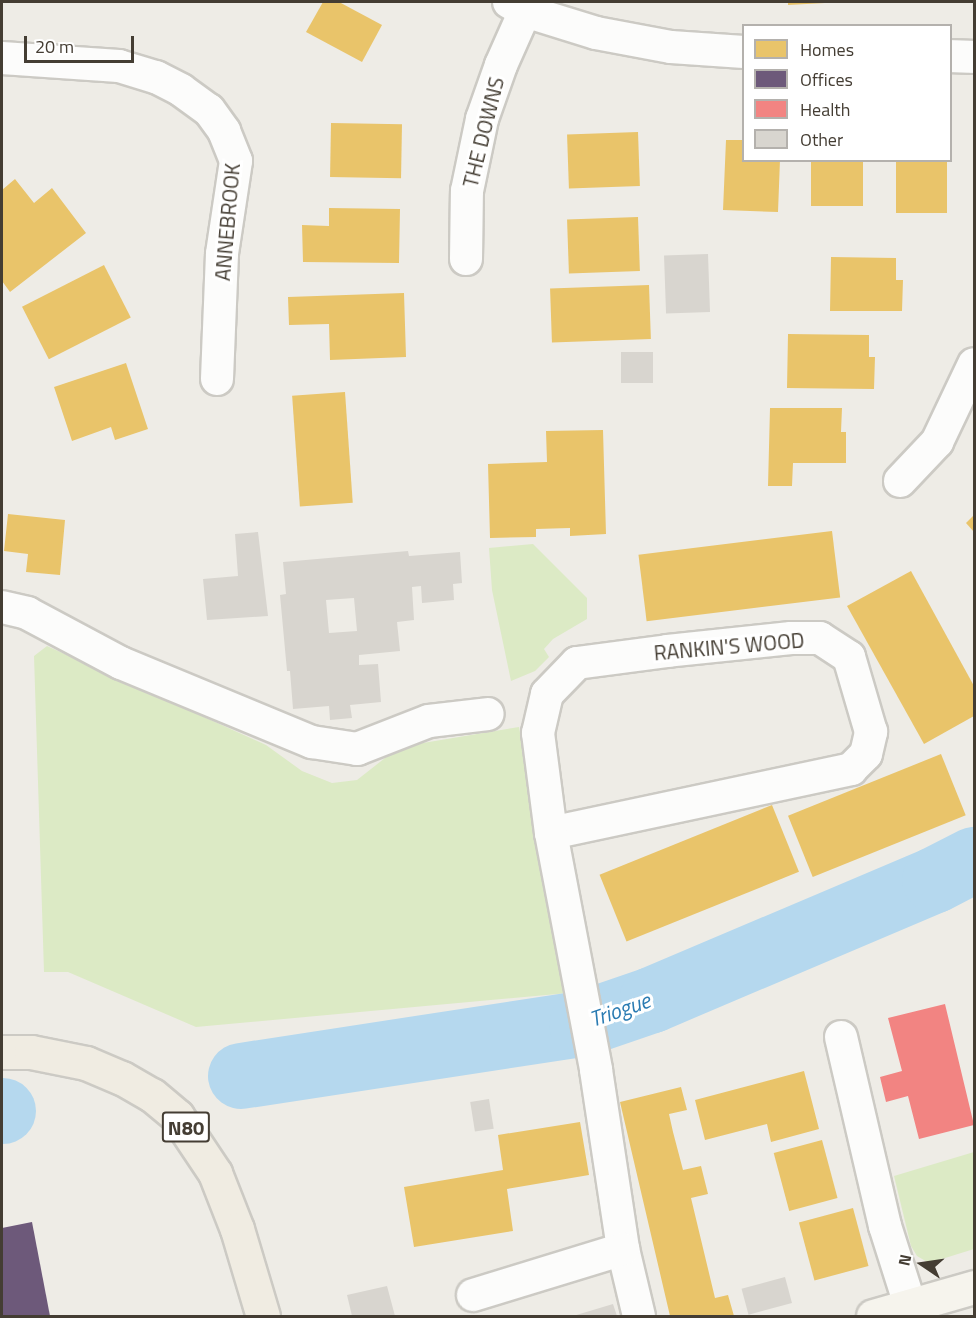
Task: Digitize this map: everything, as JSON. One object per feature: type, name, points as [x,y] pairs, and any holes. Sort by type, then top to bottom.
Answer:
[{"type":"main road","name":"N80","points":[[2,1052],[31,1052],[86,1063],[122,1078],[152,1095],[177,1116],[215,1173],[237,1229],[264,1317]]},
{"type":"main road","points":[[873,1317],[975,1287]]},
{"type":"street","name":"THE DOWNS","points":[[466,259],[467,191],[482,119],[501,64],[517,6],[596,33],[671,47],[742,52]]},
{"type":"street","points":[[952,56],[975,57]]},
{"type":"street","name":"ANNEBROOK","points":[[2,58],[118,66],[156,77],[182,90],[209,110],[224,131],[236,161],[222,254],[217,379]]},
{"type":"street","points":[[900,480],[937,442],[975,364]]},
{"type":"street","points":[[2,607],[27,613],[121,663],[312,742],[357,749],[429,721],[488,714]]},
{"type":"street","name":"RANKIN'S WOOD","points":[[551,833],[851,770],[866,754],[871,732],[849,657],[820,638],[790,638],[577,663],[547,694],[538,733],[551,833],[596,1070],[623,1249],[639,1317]]},
{"type":"street","points":[[840,1038],[885,1226],[910,1305]]},
{"type":"street","points":[[473,1295],[623,1249]]},
{"type":"green space","points":[[533,544],[587,598],[587,619],[553,639],[544,649],[549,657],[535,671],[511,681],[492,590],[489,548]]},
{"type":"green space","points":[[47,646],[266,745],[302,771],[332,783],[357,780],[399,747],[519,727],[568,993],[196,1027],[68,972],[44,972],[34,656]]},
{"type":"green space","points":[[974,1152],[974,1249],[929,1263],[917,1256],[911,1246],[894,1176]]},
{"type":"building: Homes","points":[[323,2],[339,2],[382,25],[362,62],[306,32]]},
{"type":"building: Homes","points":[[788,2],[825,2],[825,3],[788,5]]},
{"type":"building: Homes","points":[[331,123],[402,124],[401,178],[330,177]]},
{"type":"building: Homes","points":[[638,132],[640,186],[569,188],[567,134]]},
{"type":"building: Homes","points":[[726,140],[742,140],[742,162],[780,162],[778,212],[723,210]]},
{"type":"building: Homes","points":[[811,162],[863,162],[863,206],[811,206]]},
{"type":"building: Homes","points":[[896,162],[947,162],[947,213],[896,213]]},
{"type":"building: Homes","points":[[15,179],[34,203],[52,188],[86,233],[10,292],[2,281],[2,190]]},
{"type":"building: Homes","points":[[329,208],[400,209],[399,263],[303,262],[302,225],[329,226]]},
{"type":"building: Homes","points":[[638,217],[640,271],[569,273],[567,219]]},
{"type":"building: Homes","points":[[831,257],[896,258],[896,280],[903,280],[902,311],[830,311]]},
{"type":"building: Homes","points":[[104,265],[131,318],[49,359],[22,307]]},
{"type":"building: Homes","points":[[649,285],[651,339],[552,342],[550,288]]},
{"type":"building: Homes","points":[[404,293],[406,357],[330,360],[329,324],[289,325],[288,297]]},
{"type":"building: Homes","points":[[788,334],[869,335],[869,357],[875,357],[874,389],[787,388]]},
{"type":"building: Homes","points":[[126,363],[148,429],[115,440],[111,427],[72,441],[54,387]]},
{"type":"building: Homes","points":[[345,392],[353,503],[300,506],[292,396]]},
{"type":"building: Homes","points":[[770,408],[842,408],[841,432],[846,432],[846,463],[793,463],[792,486],[768,486]]},
{"type":"building: Homes","points":[[603,430],[606,534],[570,536],[570,528],[536,529],[536,537],[490,538],[488,464],[547,462],[546,431]]},
{"type":"building: Homes","points":[[8,514],[65,520],[60,575],[26,572],[28,554],[4,551]]},
{"type":"building: Homes","points":[[974,515],[974,532],[966,523]]},
{"type":"building: Homes","points":[[832,531],[840,598],[647,621],[638,555]]},
{"type":"building: Homes","points":[[911,571],[974,686],[974,716],[924,744],[847,606]]},
{"type":"building: Homes","points":[[941,754],[966,815],[813,877],[788,816]]},
{"type":"building: Homes","points":[[772,805],[799,872],[627,941],[600,875]]},
{"type":"building: Homes","points":[[804,1071],[819,1129],[771,1142],[767,1124],[705,1140],[695,1100]]},
{"type":"building: Homes","points":[[681,1087],[687,1110],[669,1114],[673,1132],[683,1170],[701,1166],[708,1194],[691,1198],[715,1298],[728,1295],[734,1316],[670,1316],[620,1102]]},
{"type":"building: Homes","points":[[580,1122],[589,1175],[507,1189],[513,1231],[414,1247],[404,1187],[503,1170],[498,1135]]},
{"type":"building: Homes","points":[[822,1140],[838,1198],[789,1211],[774,1153]]},
{"type":"building: Homes","points":[[853,1208],[869,1266],[814,1280],[799,1222]]},
{"type":"building: Offices","points":[[32,1222],[50,1316],[2,1316],[2,1228]]},
{"type":"building: Health","points":[[945,1004],[974,1125],[919,1139],[908,1096],[886,1102],[880,1077],[902,1071],[888,1018]]},
{"type":"building: Other","points":[[708,254],[710,312],[666,314],[664,256]]},
{"type":"building: Other","points":[[621,352],[653,352],[653,383],[621,383]]},
{"type":"building: Other","points":[[258,532],[268,616],[207,620],[203,579],[238,576],[235,534]]},
{"type":"building: Other","points":[[408,551],[409,556],[460,552],[462,583],[453,584],[454,600],[422,603],[421,586],[412,587],[414,620],[397,622],[400,651],[359,655],[359,665],[378,664],[381,702],[350,705],[352,718],[330,720],[329,706],[293,709],[280,595],[286,594],[283,562]],"holes":[[[354,598],[357,631],[329,633],[326,600]]]},
{"type":"building: Other","points":[[489,1099],[494,1129],[475,1132],[470,1102]]},
{"type":"building: Other","points":[[785,1277],[792,1303],[749,1315],[742,1289]]},
{"type":"building: Other","points":[[387,1286],[395,1316],[352,1316],[347,1295]]},
{"type":"building: Other","points":[[613,1304],[617,1316],[573,1316]]},
{"type":"waterway","name":"Triogue","points":[[241,1076],[582,1024],[652,1000],[935,880],[974,860]]}]
